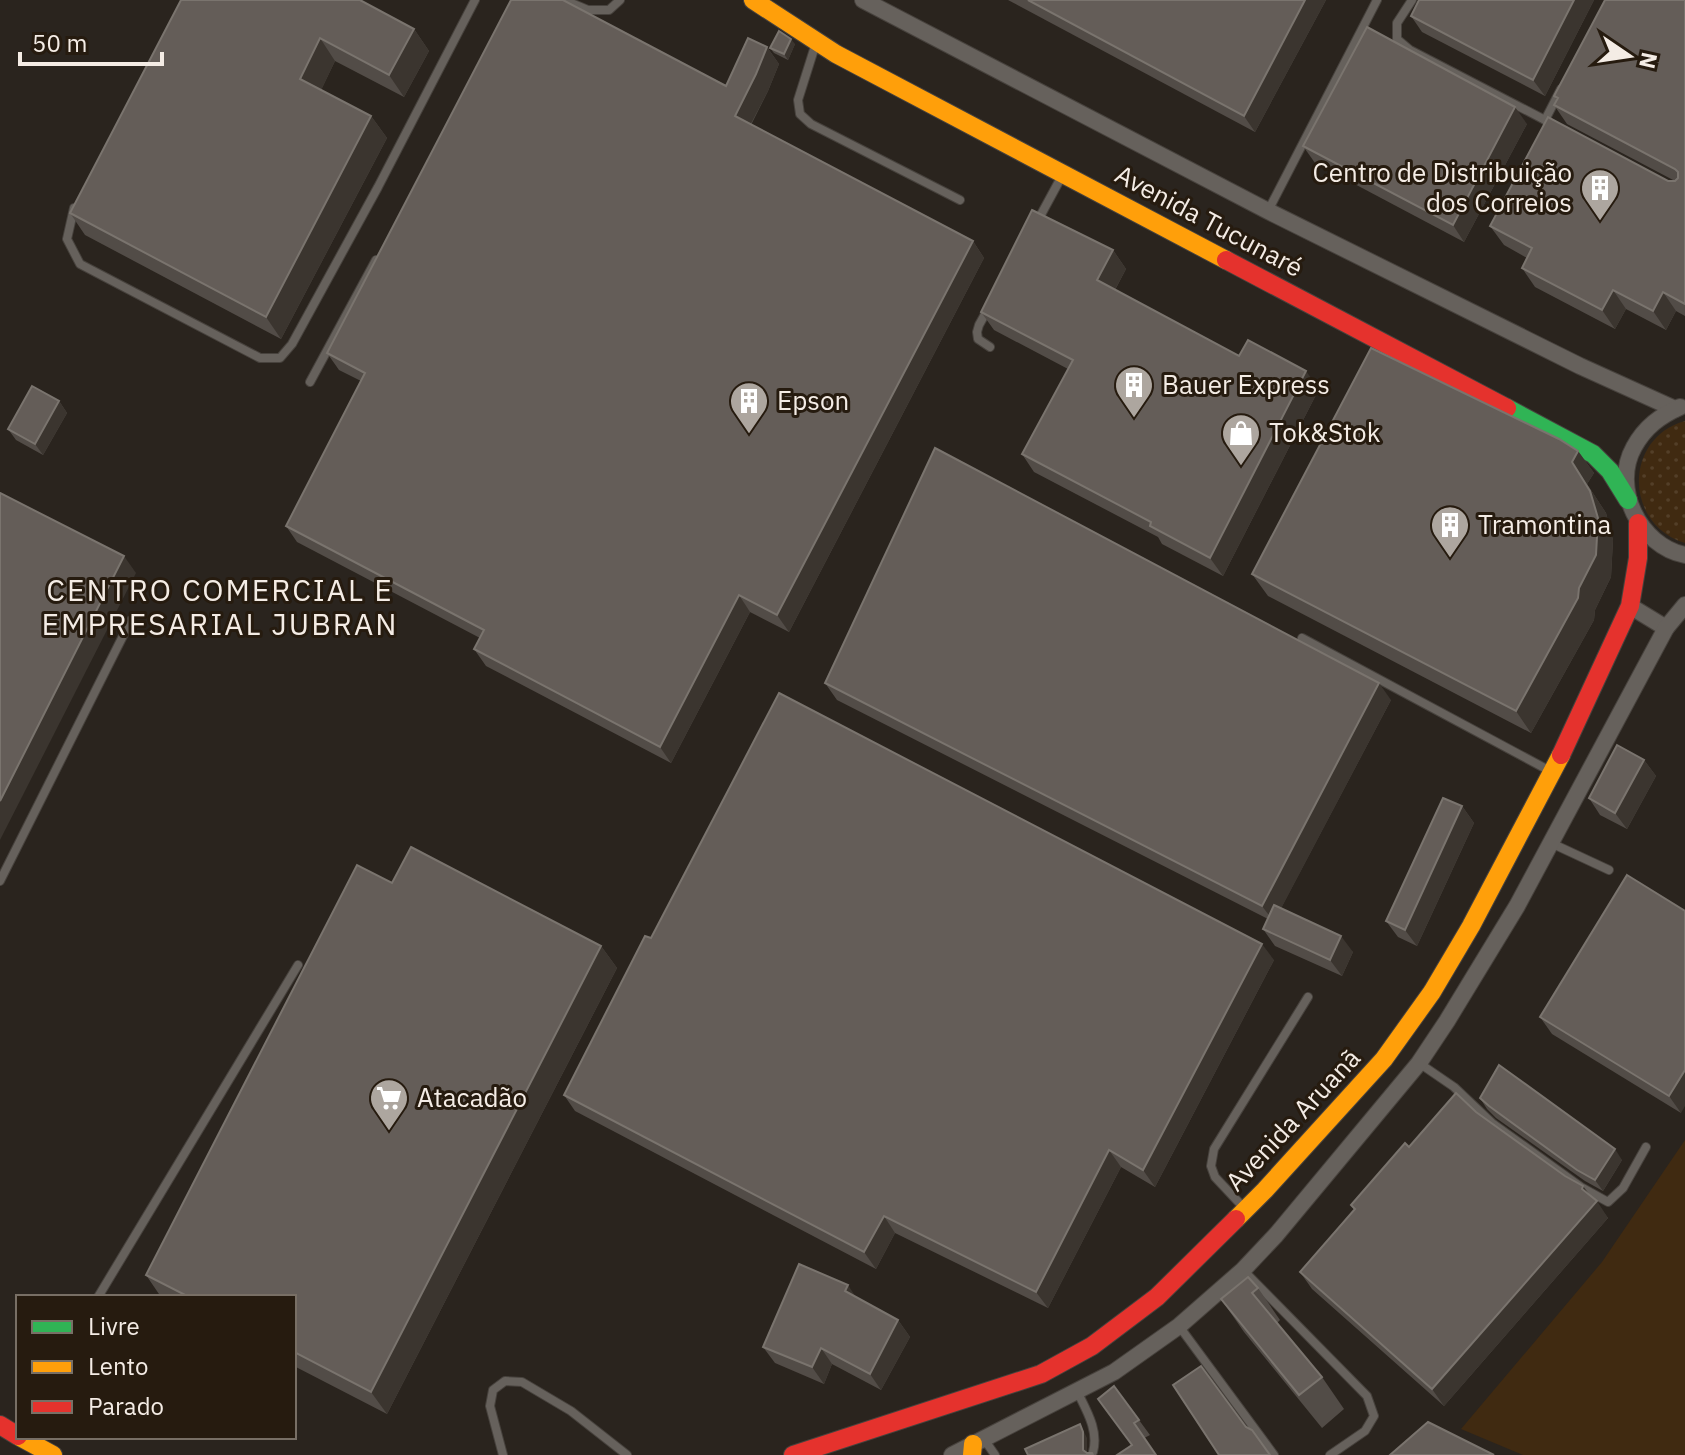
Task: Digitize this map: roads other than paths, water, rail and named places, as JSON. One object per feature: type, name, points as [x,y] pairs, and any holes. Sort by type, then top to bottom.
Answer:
[{"type":"street","name":"Avenida Tucunaré","points":[[753,0],[836,54],[1584,448],[1611,470],[1628,500]]},
{"type":"street","name":"Avenida Tucunaré","points":[[863,0],[1268,211],[1580,366],[1680,407]]},
{"type":"street","points":[[1680,407],[1667,412],[1646,428],[1632,450],[1626,475],[1628,500],[1638,523],[1655,542],[1685,555]]},
{"type":"street","name":"Avenida Aruanã","points":[[793,1455],[1041,1374],[1092,1346],[1157,1297],[1246,1210],[1384,1059],[1432,992],[1471,926],[1553,772],[1630,606],[1638,558],[1638,523]]},
{"type":"street","points":[[952,1455],[977,1446],[1114,1372],[1179,1326],[1243,1270],[1276,1235],[1419,1063],[1447,1021],[1517,906],[1666,628],[1685,605]]},
{"type":"street","points":[[1630,606],[1666,628]]},
{"type":"street","points":[[27,1439],[53,1455]]},
{"type":"lane","points":[[81,196],[73,210],[67,239],[80,264],[260,358],[280,358],[292,344],[378,187],[475,0]]},
{"type":"lane","points":[[564,0],[588,10],[609,10],[620,0]]},
{"type":"lane","points":[[1268,211],[1377,0]]},
{"type":"lane","points":[[1412,0],[1397,23],[1397,39],[1410,50],[1559,127]]},
{"type":"lane","points":[[816,41],[798,100],[800,114],[811,124],[960,200]]},
{"type":"lane","points":[[1545,120],[1566,80]]},
{"type":"lane","points":[[1035,225],[1063,173]]},
{"type":"lane","points":[[310,382],[378,256]]},
{"type":"lane","points":[[990,347],[978,339],[977,332],[993,300]]},
{"type":"lane","points":[[0,881],[131,620]]},
{"type":"lane","points":[[1302,638],[1553,772]]},
{"type":"lane","points":[[1551,843],[1609,870]]},
{"type":"lane","points":[[99,1295],[298,965]]},
{"type":"lane","points":[[1246,1210],[1215,1177],[1211,1166],[1214,1149],[1308,997]]},
{"type":"lane","points":[[1419,1063],[1454,1087],[1492,1123],[1581,1187],[1608,1202],[1623,1188],[1646,1147]]},
{"type":"lane","points":[[1243,1270],[1367,1396],[1374,1416],[1365,1431],[1330,1455]]},
{"type":"lane","points":[[1179,1326],[1274,1455]]},
{"type":"lane","points":[[503,1455],[490,1406],[493,1390],[505,1381],[522,1382],[571,1411],[627,1455]]},
{"type":"lane","points":[[1077,1391],[1095,1431],[1093,1452]]},
{"type":"lane","points":[[977,1446],[995,1455]]},
{"type":"place","name":"Centro de Distribuição dos Correios","points":[[1600,222]]},
{"type":"place","name":"Bauer Express","points":[[1134,419]]},
{"type":"place","name":"Epson","points":[[749,435]]},
{"type":"place","name":"Tok&Stok","points":[[1241,467]]},
{"type":"place","name":"Tramontina","points":[[1450,559]]},
{"type":"place","name":"Atacadão","points":[[389,1132]]},
{"type":"district","name":"CENTRO COMERCIAL E EMPRESARIAL JUBRAN","points":[[220,608]]}]
